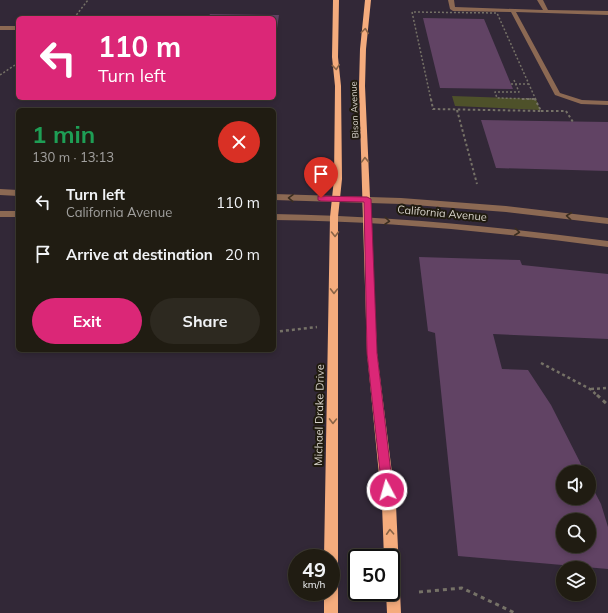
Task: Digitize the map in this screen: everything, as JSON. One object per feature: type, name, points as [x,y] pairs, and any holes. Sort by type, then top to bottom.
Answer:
[{"type":"main road","name":"Bison Avenue","points":[[334,217],[336,198],[338,86],[335,57],[336,0]]},
{"type":"main road","name":"Bison Avenue","points":[[367,219],[362,86],[363,49],[368,0]]},
{"type":"main road","name":"Michael Drake Drive","points":[[331,613],[334,217]]},
{"type":"main road","points":[[367,219],[372,353],[389,505],[394,613]]},
{"type":"street","points":[[451,0],[453,9],[608,13]]},
{"type":"street","points":[[540,0],[547,12]]},
{"type":"street","points":[[513,11],[557,94],[581,102],[608,102]]},
{"type":"street","points":[[0,28],[16,28]]},
{"type":"street","points":[[0,192],[16,193]]},
{"type":"street","name":"California Avenue","points":[[276,197],[401,200],[506,209],[608,221]]},
{"type":"street","points":[[0,214],[16,214]]},
{"type":"street","name":"California Avenue","points":[[276,217],[334,217],[516,231],[608,244]]},
{"type":"path","points":[[76,16],[88,0]]},
{"type":"path","points":[[412,12],[497,13],[536,99],[541,111],[433,109],[412,12]]},
{"type":"path","points":[[0,75],[16,64]]},
{"type":"path","points":[[514,80],[519,92],[495,92],[497,98],[536,99]]},
{"type":"path","points":[[511,84],[529,84]]},
{"type":"path","points":[[563,105],[573,122]]},
{"type":"path","points":[[457,109],[477,184]]},
{"type":"path","points":[[276,332],[288,331],[302,326],[317,327]]},
{"type":"path","points":[[541,364],[590,389],[608,405]]},
{"type":"path","points":[[590,389],[608,388]]},
{"type":"path","points":[[419,592],[462,588],[515,613]]},
{"type":"shaded area","points":[[0,0],[608,0],[608,613],[0,613]]},
{"type":"green space","points":[[452,96],[536,99],[540,110],[455,106]]},
{"type":"building","points":[[210,14],[279,15],[276,35],[276,16],[209,16]]},
{"type":"building","points":[[423,18],[484,19],[513,89],[440,88]]},
{"type":"building","points":[[481,120],[608,122],[608,171],[496,168]]},
{"type":"building","points":[[419,257],[520,260],[522,265],[608,274],[608,339],[493,334],[502,369],[528,370],[551,405],[581,465],[556,465],[556,505],[596,505],[596,494],[601,504],[608,527],[608,569],[596,568],[596,561],[556,561],[556,564],[458,556],[435,333],[428,331]]},
{"type":"route","points":[[321,198],[367,199],[372,353],[387,490]]}]
